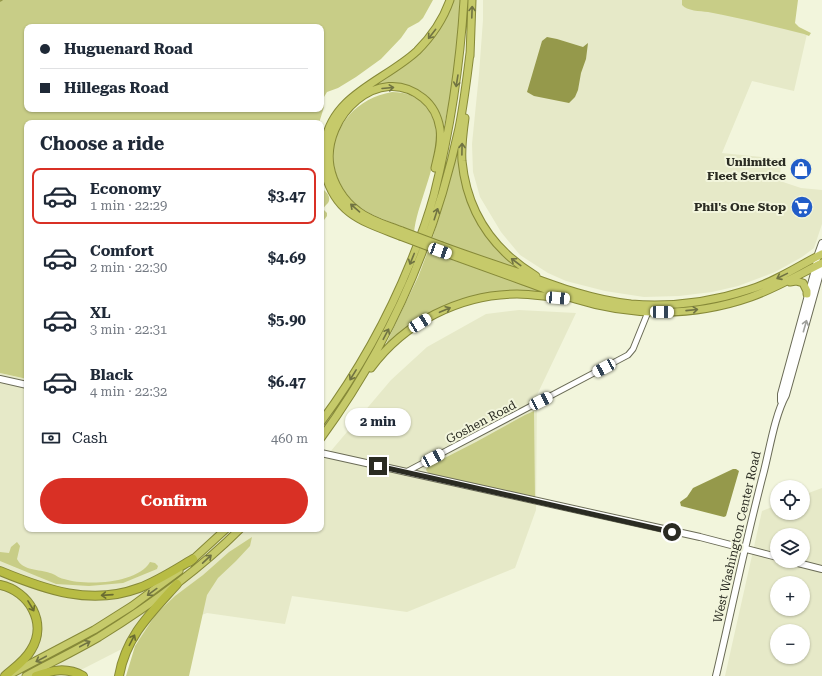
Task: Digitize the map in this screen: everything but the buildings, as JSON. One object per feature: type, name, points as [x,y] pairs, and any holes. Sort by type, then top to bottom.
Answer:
[{"type":"highway","points":[[324,149],[326,136],[331,122],[345,103],[406,59],[427,40],[441,21],[450,0]]},
{"type":"highway","points":[[324,418],[365,356],[392,304],[414,253],[434,196],[458,76],[464,0]]},
{"type":"highway","points":[[472,0],[468,90],[462,160],[466,185],[473,207],[489,234],[507,255],[536,275],[562,288]]},
{"type":"highway","points":[[353,392],[397,312],[432,228],[449,172],[458,133],[470,53]]},
{"type":"highway","points":[[401,234],[357,211],[344,197],[335,183],[330,168],[330,146],[336,126],[348,108],[370,92],[388,88],[410,90],[429,104],[437,116],[441,136],[433,181],[434,196]]},
{"type":"highway","points":[[324,163],[327,180],[337,200],[355,218],[575,299],[604,306],[648,312],[676,312],[712,308],[751,297],[820,265]]},
{"type":"highway","points":[[441,249],[586,295],[630,304],[676,304],[711,300],[750,290],[819,256]]},
{"type":"highway","points":[[784,283],[796,281],[801,282],[805,285],[807,294]]},
{"type":"highway","points":[[324,434],[378,359],[393,343],[413,328],[443,310],[478,299],[507,294],[537,295],[575,299]]},
{"type":"highway","points":[[6,676],[47,656],[119,614],[157,588],[193,559],[223,532]]},
{"type":"highway","points":[[119,676],[120,666],[125,653],[139,627],[153,609],[177,584],[237,532]]},
{"type":"highway","points":[[0,571],[54,591],[88,597],[118,595],[140,588],[193,559]]},
{"type":"highway","points":[[26,676],[98,637],[137,613],[177,584]]},
{"type":"highway","points":[[0,585],[17,591],[32,606],[36,617],[37,629],[36,640],[32,649],[20,664],[6,676]]},
{"type":"highway","points":[[36,676],[56,670],[71,671],[83,676]]},
{"type":"main road","name":"West Washington Center Road","points":[[781,403],[786,395],[820,265],[819,256],[822,243]]},
{"type":"main road","name":"West Washington Center Road","points":[[716,676],[754,510],[781,403],[781,394],[807,294],[820,265]]},
{"type":"main road","points":[[0,379],[24,384]]},
{"type":"main road","points":[[324,454],[700,537],[770,555]]},
{"type":"main road","points":[[810,567],[822,570]]},
{"type":"street","name":"Goshen Road","points":[[406,472],[628,355],[633,349],[648,312]]},
{"type":"shaded area","points":[[0,0],[433,0],[423,18],[408,28],[401,38],[381,59],[338,88],[327,92],[324,97],[324,24],[24,24],[24,112],[322,112],[320,120],[24,120],[24,378],[0,373]]},
{"type":"shaded area","points":[[454,0],[460,0],[456,57],[443,131],[442,121],[438,111],[433,103],[418,90],[399,84],[384,84],[371,88],[421,52],[440,29]]},
{"type":"shaded area","points":[[483,0],[686,0],[807,34],[794,91],[752,81],[722,153],[781,159],[780,181],[801,188],[822,190],[822,224],[814,248],[802,257],[775,272],[738,286],[712,292],[679,296],[644,297],[605,291],[566,281],[548,273],[520,255],[501,232],[480,197],[473,172],[472,144],[479,74]]},
{"type":"shaded area","points":[[682,0],[798,0],[795,23],[799,27],[811,33],[809,36],[744,19],[690,10],[682,5]]},
{"type":"shaded area","points":[[547,37],[583,47],[588,43],[586,59],[581,73],[578,90],[575,97],[569,103],[534,96],[527,92],[542,41]]},
{"type":"shaded area","points":[[392,92],[410,95],[422,103],[433,119],[436,134],[432,168],[414,233],[371,214],[355,203],[339,182],[334,165],[334,149],[338,133],[346,119],[358,107],[374,97]]},
{"type":"shaded area","points":[[459,143],[469,202],[518,269],[432,240]]},
{"type":"shaded area","points":[[324,190],[329,196],[328,203],[324,208]]},
{"type":"shaded area","points":[[324,210],[327,213],[324,220]]},
{"type":"shaded area","points":[[428,251],[537,290],[536,293],[464,301],[388,345],[386,344],[418,277]]},
{"type":"shaded area","points":[[519,310],[576,313],[537,395],[536,510],[515,568],[407,612],[292,596],[285,624],[207,613],[157,631],[69,676],[0,676],[0,373],[24,378],[24,532],[324,532],[324,450],[330,452],[391,380],[427,347],[486,314]]},
{"type":"shaded area","points":[[534,411],[535,499],[431,476],[426,470],[427,467]]},
{"type":"shaded area","points":[[733,469],[739,471],[726,516],[724,517],[681,506],[680,502],[687,497],[693,488]]},
{"type":"shaded area","points":[[822,488],[822,676],[725,676],[762,511],[770,508],[770,520],[810,520],[810,492]]},
{"type":"shaded area","points":[[252,537],[250,546],[218,578],[207,595],[189,676],[126,676],[135,646],[156,614],[175,596],[203,575],[229,552]]},
{"type":"shaded area","points":[[17,542],[20,546],[17,559],[23,566],[73,581],[97,582],[123,579],[134,575],[150,562],[155,563],[158,566],[157,569],[123,583],[89,586],[56,584],[0,561],[0,552],[9,553],[11,547]]},
{"type":"place","name":"Unlimited Fleet Service","points":[[801,169]]},
{"type":"place","name":"Phil's One Stop","points":[[802,207]]},
{"type":"route","points":[[378,466],[672,532]]}]
